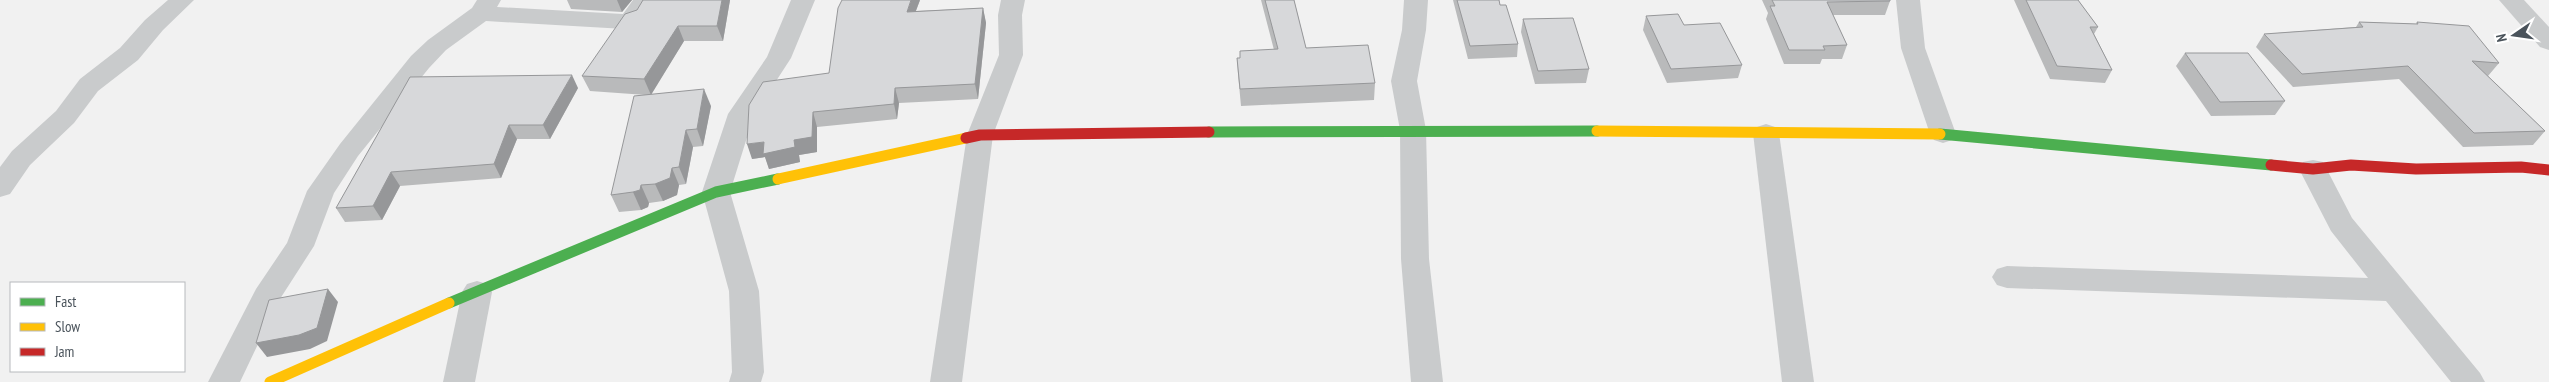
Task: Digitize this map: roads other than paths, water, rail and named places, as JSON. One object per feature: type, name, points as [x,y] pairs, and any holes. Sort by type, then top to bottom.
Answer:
[{"type":"street","points":[[0,187],[21,158],[65,117],[89,85],[129,54],[154,25],[182,0]]},
{"type":"street","points":[[224,382],[266,297],[300,246],[321,191],[349,150],[420,62],[437,45],[485,6],[625,22],[633,19],[645,0]]},
{"type":"street","points":[[745,382],[748,372],[744,291],[716,192],[741,114],[779,58],[797,10],[803,0]]},
{"type":"street","points":[[946,382],[980,135],[1011,56],[1010,15],[1013,0]]},
{"type":"street","points":[[1416,0],[1414,30],[1404,81],[1413,130],[1415,258],[1427,382]]},
{"type":"street","points":[[1908,0],[1913,48],[1942,134]]},
{"type":"street","points":[[2511,0],[2549,42]]},
{"type":"street","points":[[270,382],[534,266],[716,192],[980,135],[1413,130],[1942,134],[2314,169],[2351,165],[2416,169],[2521,166],[2549,170]]},
{"type":"street","points":[[1766,133],[1798,382]]},
{"type":"street","points":[[2314,169],[2341,224],[2469,382]]},
{"type":"street","points":[[2007,276],[2394,290]]},
{"type":"street","points":[[459,382],[477,292]]}]
